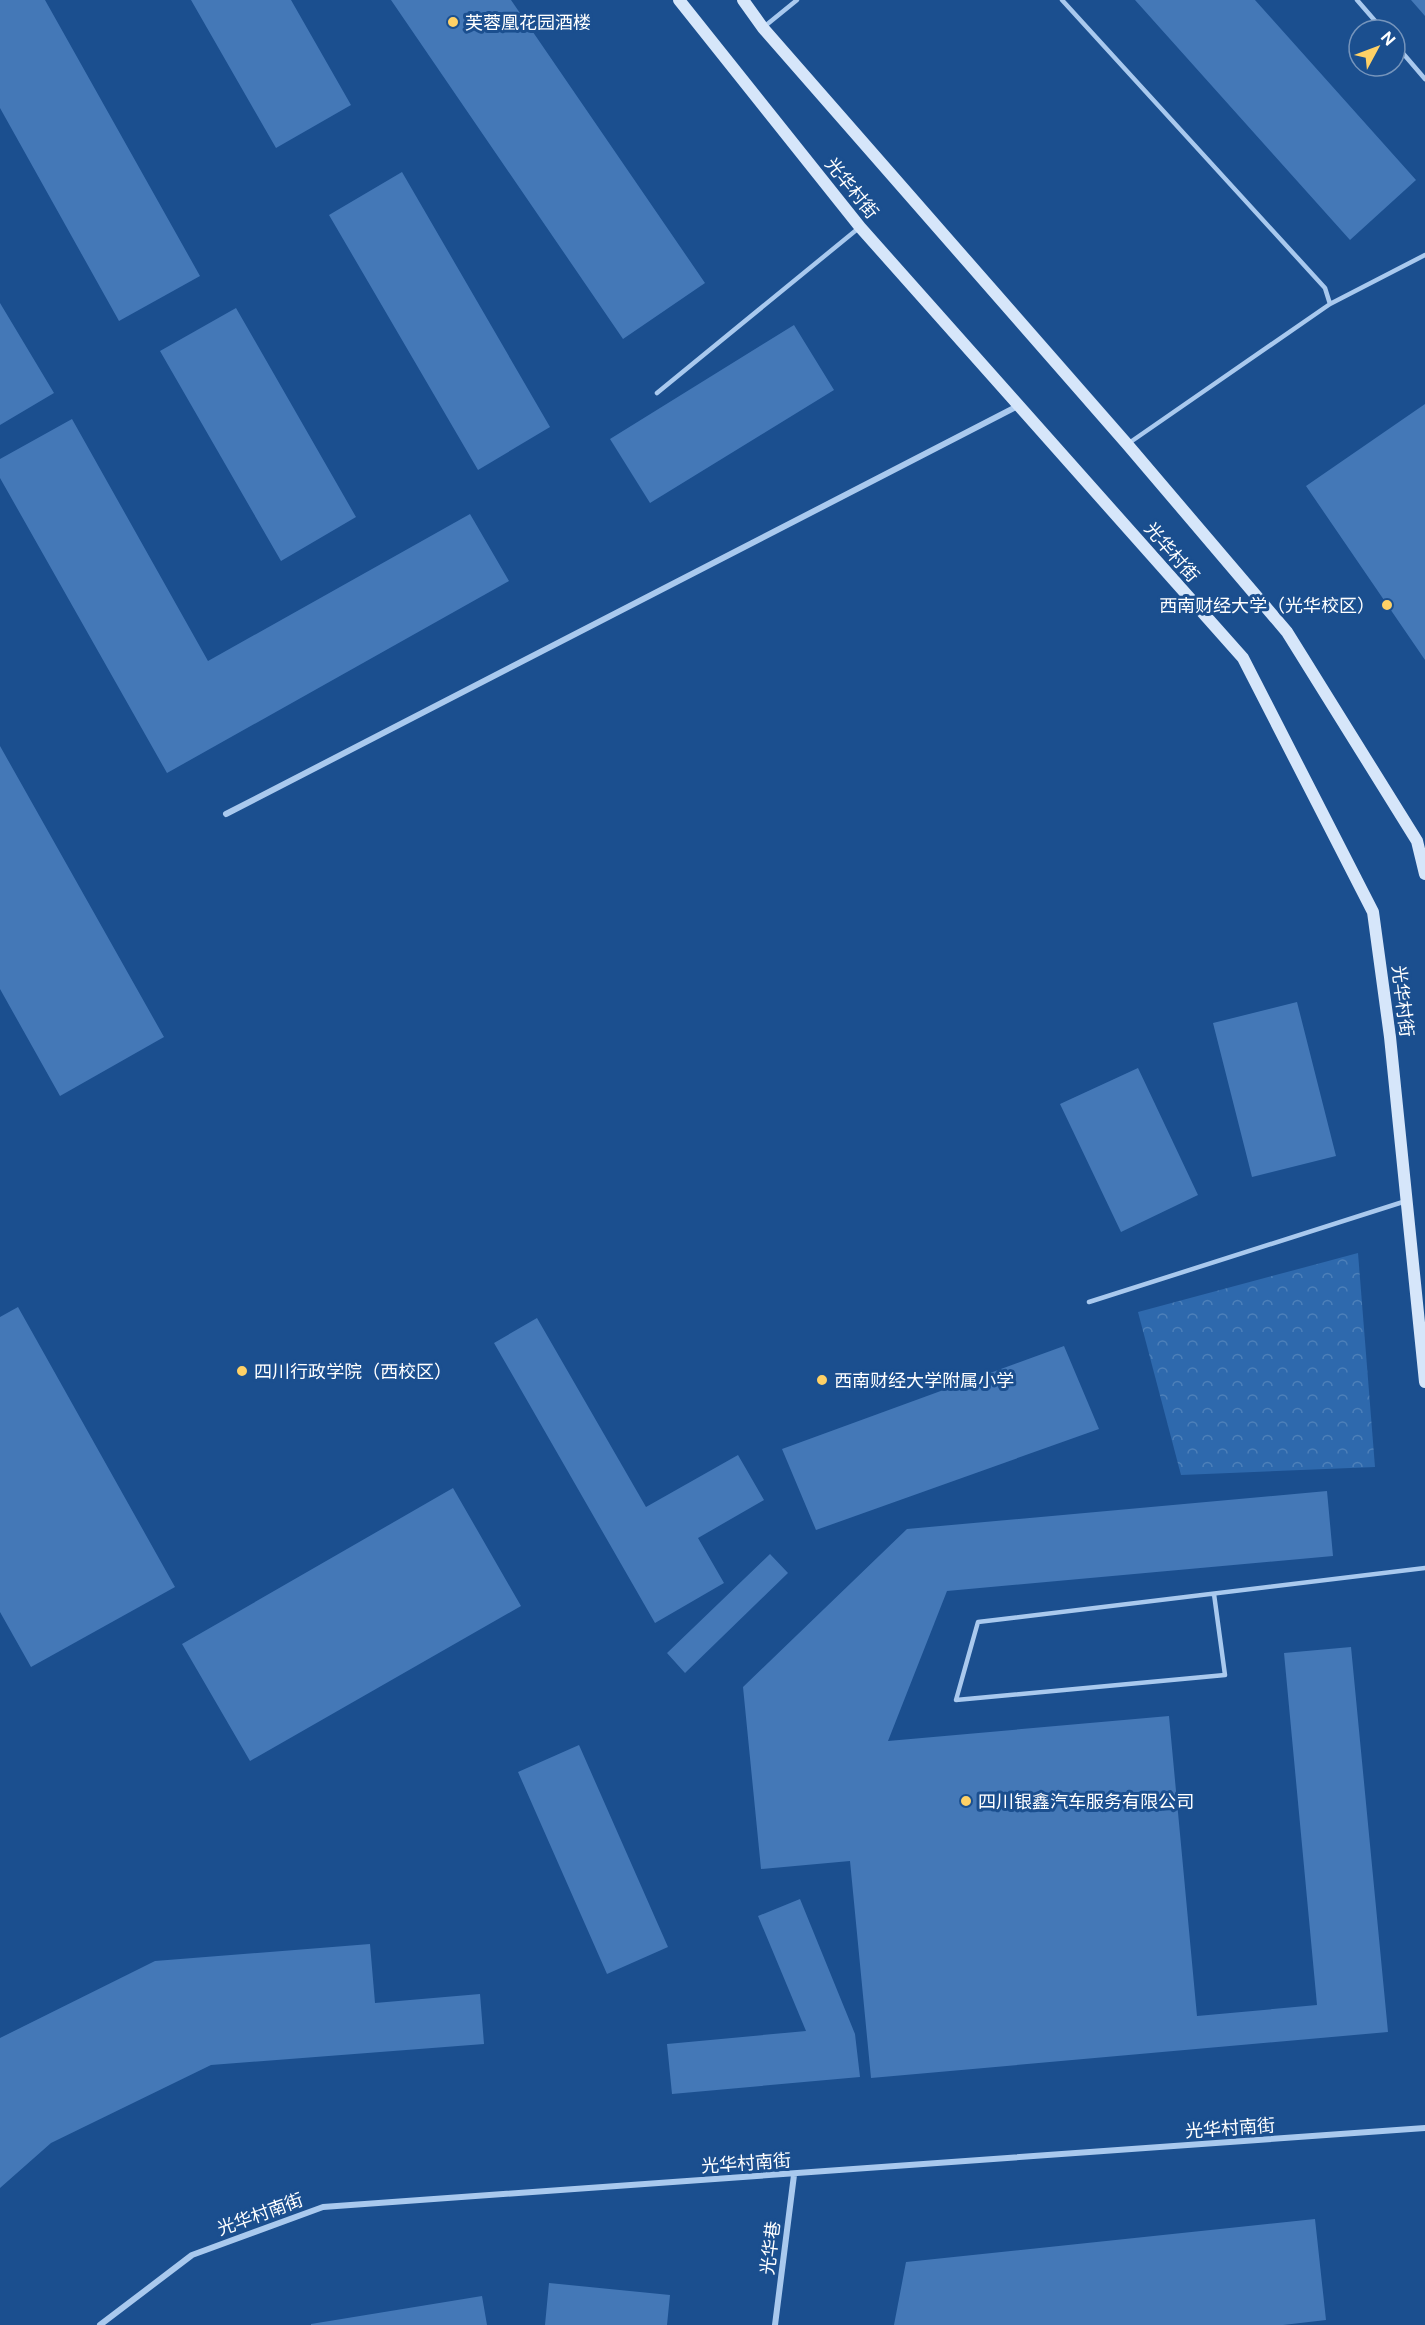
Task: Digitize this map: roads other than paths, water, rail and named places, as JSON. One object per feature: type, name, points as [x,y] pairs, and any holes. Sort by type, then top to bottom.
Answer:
[{"type":"main road","name":"光华村街","points":[[679,0],[860,227],[1243,658],[1373,912],[1390,1037],[1425,1382]]},
{"type":"main road","name":"光华村街","points":[[743,0],[763,28],[1127,444],[1287,632],[1417,841],[1425,874]]},
{"type":"street","points":[[226,814],[1019,406]]},
{"type":"street","name":"光华村南街","points":[[100,2325],[192,2255],[323,2207],[1425,2128]]},
{"type":"street","name":"光华巷","points":[[775,2325],[794,2175]]},
{"type":"lane","points":[[763,28],[797,0]]},
{"type":"lane","points":[[1062,0],[1325,288],[1330,304]]},
{"type":"lane","points":[[1357,0],[1373,18]]},
{"type":"lane","points":[[1407,58],[1425,79]]},
{"type":"lane","points":[[657,393],[860,227]]},
{"type":"lane","points":[[1127,444],[1330,304],[1425,255]]},
{"type":"lane","points":[[1089,1302],[1406,1201]]},
{"type":"lane","points":[[1214,1594],[1226,1675],[956,1700],[978,1622],[1425,1568]]},
{"type":"place","name":"芙蓉凰花园酒楼","points":[[453,22]]},
{"type":"place","name":"西南财经大学（光华校区）","points":[[1387,605]]},
{"type":"place","name":"四川行政学院（西校区）","points":[[242,1371]]},
{"type":"place","name":"西南财经大学附属小学","points":[[822,1380]]},
{"type":"place","name":"四川银鑫汽车服务有限公司","points":[[966,1801]]}]
